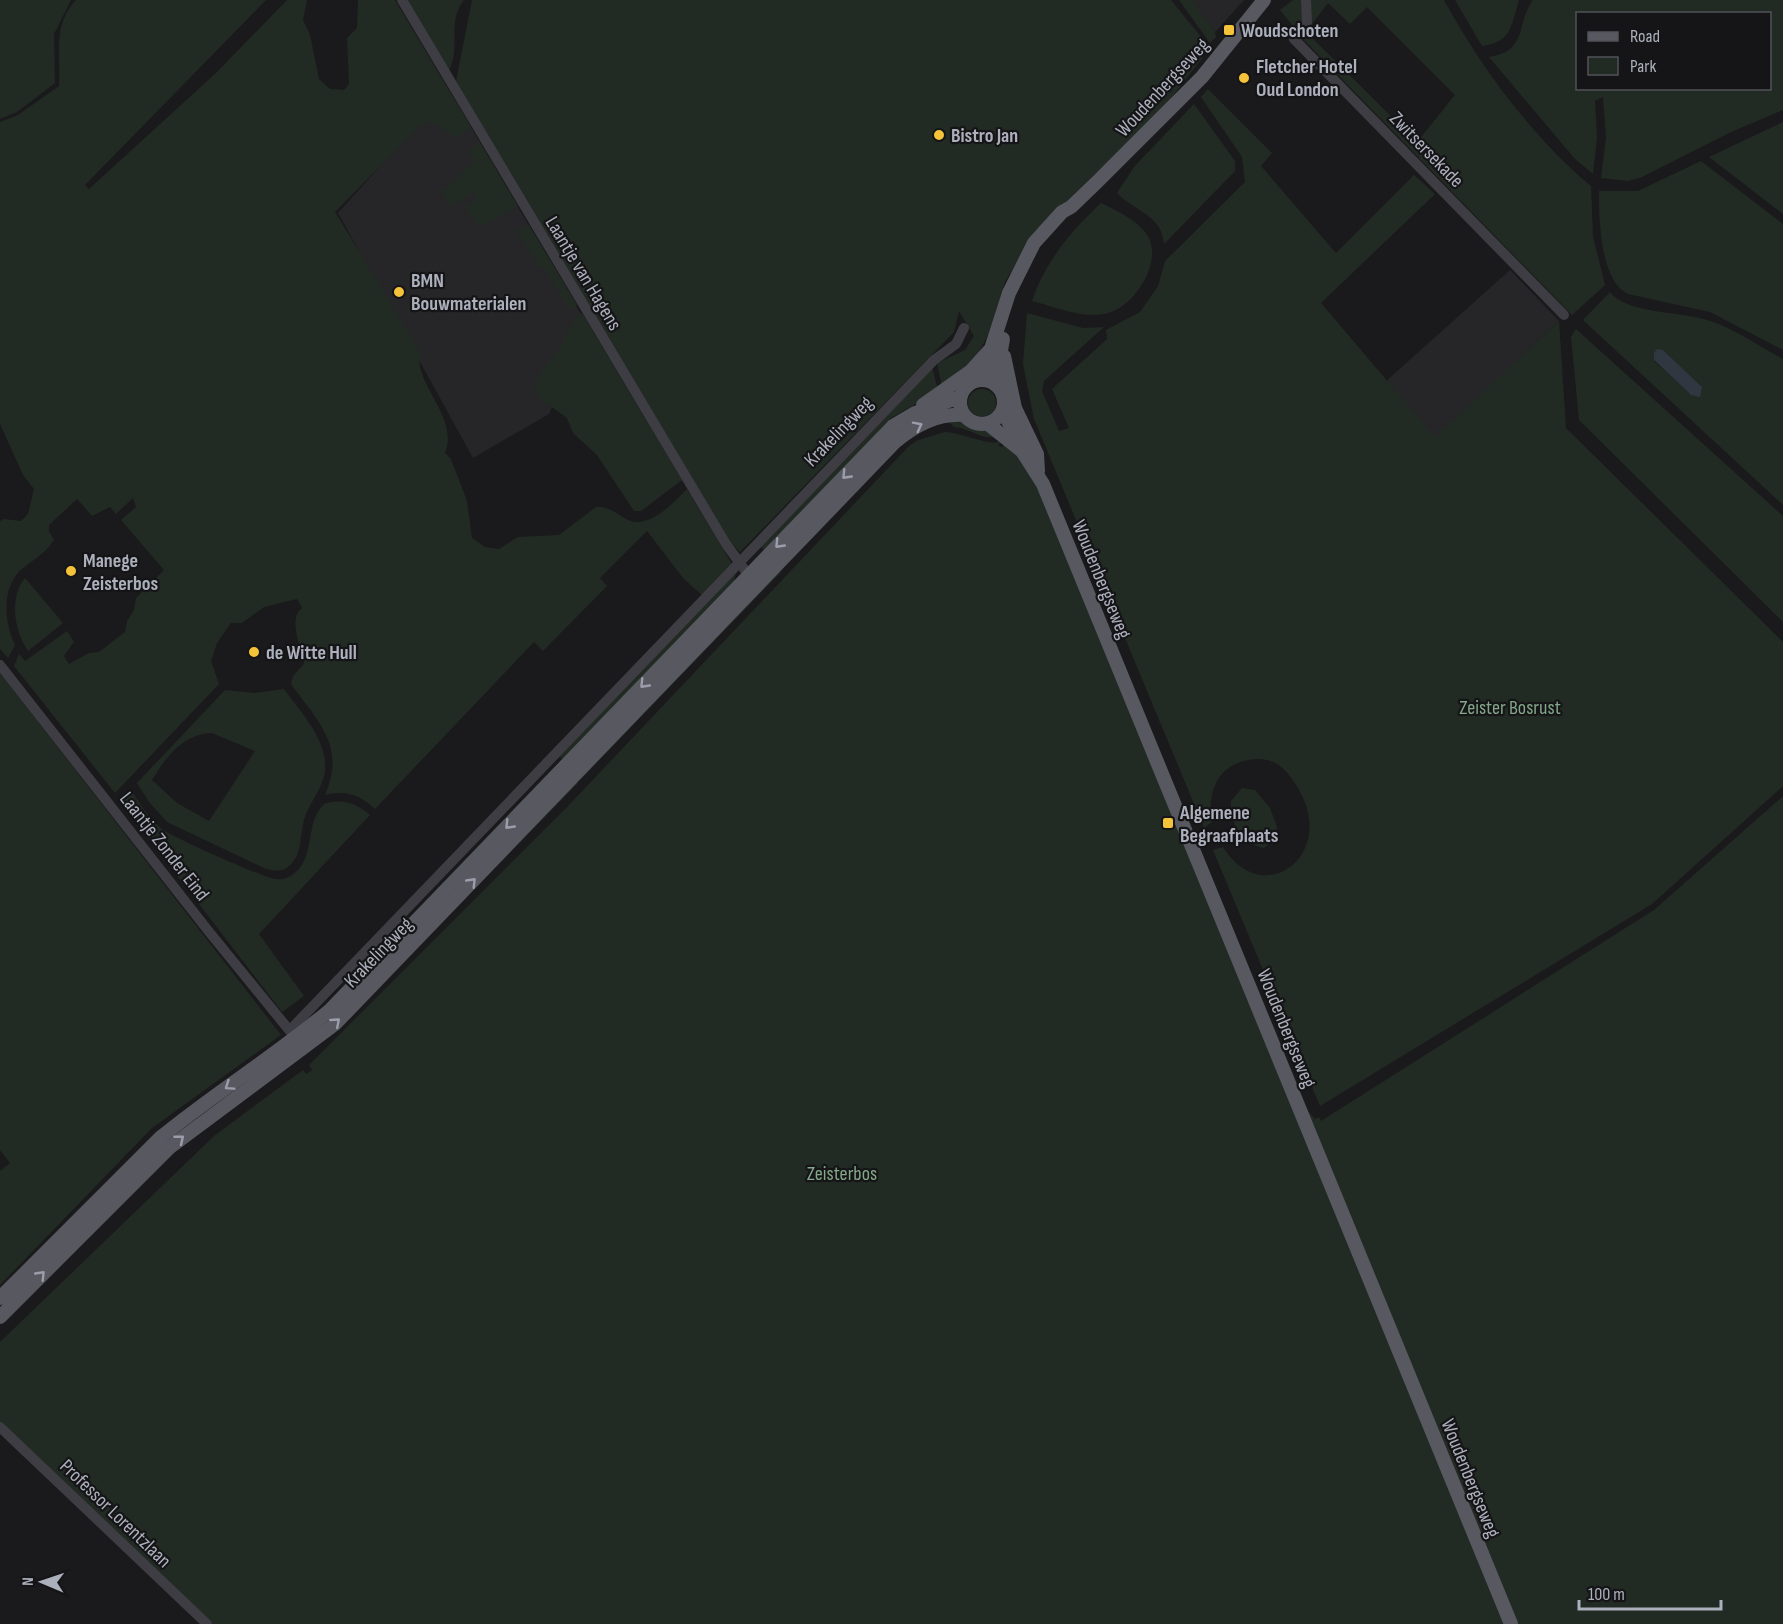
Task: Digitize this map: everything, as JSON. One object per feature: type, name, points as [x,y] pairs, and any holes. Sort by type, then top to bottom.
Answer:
[{"type":"main road","name":"Woudenbergseweg","points":[[997,348],[1027,265],[1042,242],[1071,207],[1202,77],[1264,0]]},
{"type":"main road","points":[[981,380],[997,348]]},
{"type":"main road","points":[[995,384],[981,380],[971,383],[960,397],[964,415],[969,421],[988,424],[1003,410],[1003,396],[995,384],[997,348]]},
{"type":"main road","points":[[915,413],[931,397],[971,371],[997,348]]},
{"type":"main road","points":[[997,348],[1015,408],[1037,454],[1038,475]]},
{"type":"main road","name":"Krakelingweg","points":[[0,1317],[161,1155],[330,1010],[752,580],[893,426],[915,413],[960,397]]},
{"type":"main road","name":"Woudenbergseweg","points":[[1003,410],[1022,451],[1038,475],[1510,1624]]},
{"type":"main road","name":"Krakelingweg","points":[[752,580],[908,432],[921,423],[946,416],[964,415]]},
{"type":"main road","name":"Woudenbergseweg","points":[[988,424],[1022,451]]},
{"type":"main road","name":"Krakelingweg","points":[[0,1298],[160,1138],[295,1039]]},
{"type":"street","name":"Laantje van Hagens","points":[[402,0],[738,562]]},
{"type":"street","name":"Zwitsersekade","points":[[1306,0],[1307,22],[1294,39],[1564,315]]},
{"type":"street","name":"Krakelingweg","points":[[295,1039],[738,562],[934,360],[956,344],[963,328]]},
{"type":"street","points":[[738,562],[752,580]]},
{"type":"street","name":"Laantje Zonder Eind","points":[[0,664],[295,1039]]},
{"type":"street","name":"Professor Lorentzlaan","points":[[0,1427],[207,1624]]},
{"type":"shaded area","points":[[1193,0],[1244,0],[1215,32]]},
{"type":"shaded area","points":[[449,90],[587,324],[549,414],[473,458],[338,213]]},
{"type":"shaded area","points":[[1510,270],[1559,321],[1435,438],[1385,382]]},
{"type":"shaded area","points":[[1657,349],[1663,350],[1702,387],[1700,397],[1691,395],[1654,360],[1654,353]]},
{"type":"green space","points":[[0,0],[71,0],[54,34],[55,83],[17,112],[0,119]]},
{"type":"green space","points":[[76,0],[266,0],[85,185],[89,189],[216,73],[287,0],[307,0],[303,20],[310,35],[319,79],[330,89],[344,90],[349,84],[347,38],[357,28],[358,0],[395,0],[471,127],[456,138],[434,123],[421,125],[335,212],[421,353],[420,365],[424,378],[440,409],[447,431],[448,442],[445,453],[451,459],[467,501],[472,538],[485,547],[499,549],[518,537],[559,535],[596,507],[608,509],[634,522],[643,521],[660,514],[687,489],[732,564],[704,597],[683,578],[647,531],[600,578],[607,586],[543,651],[534,642],[375,809],[364,800],[352,795],[340,793],[325,795],[331,778],[331,749],[320,723],[291,684],[293,676],[304,664],[296,627],[296,619],[302,608],[297,599],[264,607],[242,623],[231,623],[217,643],[211,661],[219,684],[115,793],[14,666],[19,654],[25,661],[67,631],[74,642],[64,656],[69,664],[89,653],[99,652],[125,632],[136,598],[164,570],[121,520],[136,507],[133,498],[116,514],[110,507],[92,516],[77,499],[49,525],[49,531],[54,540],[44,552],[15,576],[10,585],[6,605],[8,626],[15,645],[8,658],[0,649],[0,521],[4,519],[21,521],[28,514],[34,489],[23,475],[0,424],[0,122],[18,115],[59,86],[61,30],[68,10]]},
{"type":"green space","points":[[405,0],[464,0],[456,17],[454,54],[448,72]]},
{"type":"green space","points":[[472,0],[1171,0],[1210,48],[1165,106],[1034,233],[1005,282],[988,335],[974,361],[942,387],[937,363],[965,350],[974,336],[959,311],[954,332],[740,552],[731,543],[456,81]]},
{"type":"green space","points":[[1179,0],[1193,0],[1215,32],[1216,37],[1210,43]]},
{"type":"green space","points":[[1293,0],[1444,0],[1474,50],[1509,99],[1548,146],[1591,186],[1593,237],[1605,285],[1572,315],[1304,40],[1280,10]],"holes":[[[1328,3],[1350,24],[1367,7],[1455,95],[1417,142],[1306,32]]]},
{"type":"green space","points":[[1455,0],[1519,0],[1512,25],[1505,37],[1482,46]]},
{"type":"green space","points":[[1533,0],[1783,0],[1783,110],[1731,132],[1642,177],[1628,181],[1601,178],[1606,138],[1603,97],[1595,101],[1597,138],[1593,174],[1575,159],[1489,57],[1502,54],[1516,43]]},
{"type":"green space","name":"Zeister Bosrust","points":[[1208,89],[1272,153],[1261,166],[1336,253],[1414,175],[1435,194],[1321,303],[1435,437],[1559,321],[1566,428],[1783,642],[1783,786],[1652,904],[1320,1106],[1213,850],[1223,847],[1240,866],[1258,875],[1276,874],[1292,866],[1304,851],[1309,831],[1307,808],[1294,782],[1279,766],[1264,759],[1245,761],[1234,764],[1219,778],[1211,798],[1212,822],[1204,828],[1034,419],[1023,364],[1027,313],[1083,328],[1104,327],[1044,381],[1042,391],[1059,431],[1069,428],[1052,389],[1107,339],[1106,330],[1140,312],[1158,286],[1165,261],[1245,182],[1242,157],[1201,97]]},
{"type":"green space","points":[[1194,104],[1235,161],[1235,171],[1164,244],[1162,234],[1153,220],[1117,193],[1134,167]]},
{"type":"green space","points":[[1783,122],[1783,214],[1709,157]]},
{"type":"green space","points":[[479,141],[518,206],[480,227],[465,208],[475,199],[475,191],[454,206],[450,205],[441,192],[474,161],[468,153]]},
{"type":"green space","points":[[1701,161],[1783,224],[1783,350],[1710,312],[1628,294],[1619,287],[1612,276],[1603,248],[1599,191],[1638,191]]},
{"type":"green space","points":[[1101,203],[1140,226],[1149,238],[1152,249],[1151,261],[1142,285],[1125,304],[1115,311],[1104,314],[1077,313],[1032,301],[1044,273],[1060,248]]},
{"type":"green space","points":[[529,225],[577,305],[570,310],[544,268],[539,267],[516,230]]},
{"type":"green space","points":[[1610,292],[1627,304],[1699,318],[1721,325],[1783,359],[1783,505],[1583,320]],"holes":[[[1663,350],[1702,387],[1691,395],[1654,361],[1654,353]]]},
{"type":"green space","points":[[582,313],[682,480],[641,511],[634,511],[597,455],[573,433],[567,418],[542,400],[535,390],[541,373],[559,349],[574,321]]},
{"type":"green space","points":[[1576,329],[1783,516],[1783,622],[1579,420],[1571,337]]},
{"type":"green space","points":[[932,366],[938,391],[891,418],[804,509],[767,553],[759,545]]},
{"type":"green space","points":[[982,389],[992,393],[996,403],[992,413],[982,417],[972,413],[968,403],[972,393]]},
{"type":"green space","points":[[961,419],[996,437],[986,437],[954,427],[949,422]]},
{"type":"green space","name":"Zeisterbos","points":[[945,432],[982,441],[1002,441],[998,445],[1002,447],[1005,444],[1025,463],[1037,481],[1188,839],[1308,1111],[1315,1119],[1319,1117],[1321,1121],[1654,910],[1783,796],[1783,1624],[210,1624],[0,1422],[0,1342],[214,1136],[303,1070],[306,1074],[312,1070],[309,1065],[569,805],[909,446],[918,440]]},
{"type":"green space","points":[[777,569],[781,572],[581,779],[578,776]]},
{"type":"green space","points":[[736,572],[733,586],[565,763],[559,755]]},
{"type":"green space","points":[[25,578],[63,623],[28,651],[19,634],[15,614],[17,595]]},
{"type":"green space","points":[[0,673],[281,1035],[152,1128],[0,1285],[0,1171],[10,1163],[0,1150]]},
{"type":"green space","points":[[284,689],[315,732],[325,761],[324,777],[304,820],[295,860],[288,867],[280,870],[266,869],[167,822],[149,802],[137,783],[225,690],[254,693]],"holes":[[[212,733],[255,751],[209,821],[177,803],[152,780],[176,748],[202,734]]]},
{"type":"green space","points":[[575,780],[578,783],[331,1036],[328,1034]]},
{"type":"green space","points":[[1242,788],[1255,790],[1270,808],[1277,827],[1276,838],[1264,848],[1256,846],[1243,837],[1232,817],[1231,801]]},
{"type":"green space","points":[[131,790],[141,806],[162,829],[219,857],[276,879],[290,876],[303,864],[314,820],[324,804],[348,803],[370,815],[259,934],[304,996],[282,1012],[119,800]]},
{"type":"place","name":"Woudschoten","points":[[1229,30]]},
{"type":"place","name":"Fletcher Hotel Oud London","points":[[1244,78]]},
{"type":"place","name":"Bistro Jan","points":[[939,135]]},
{"type":"place","name":"BMN Bouwmaterialen","points":[[399,292]]},
{"type":"place","name":"Manege Zeisterbos","points":[[71,571]]},
{"type":"place","name":"de Witte Hull","points":[[254,652]]},
{"type":"place","name":"Algemene Begraafplaats","points":[[1168,823]]}]
